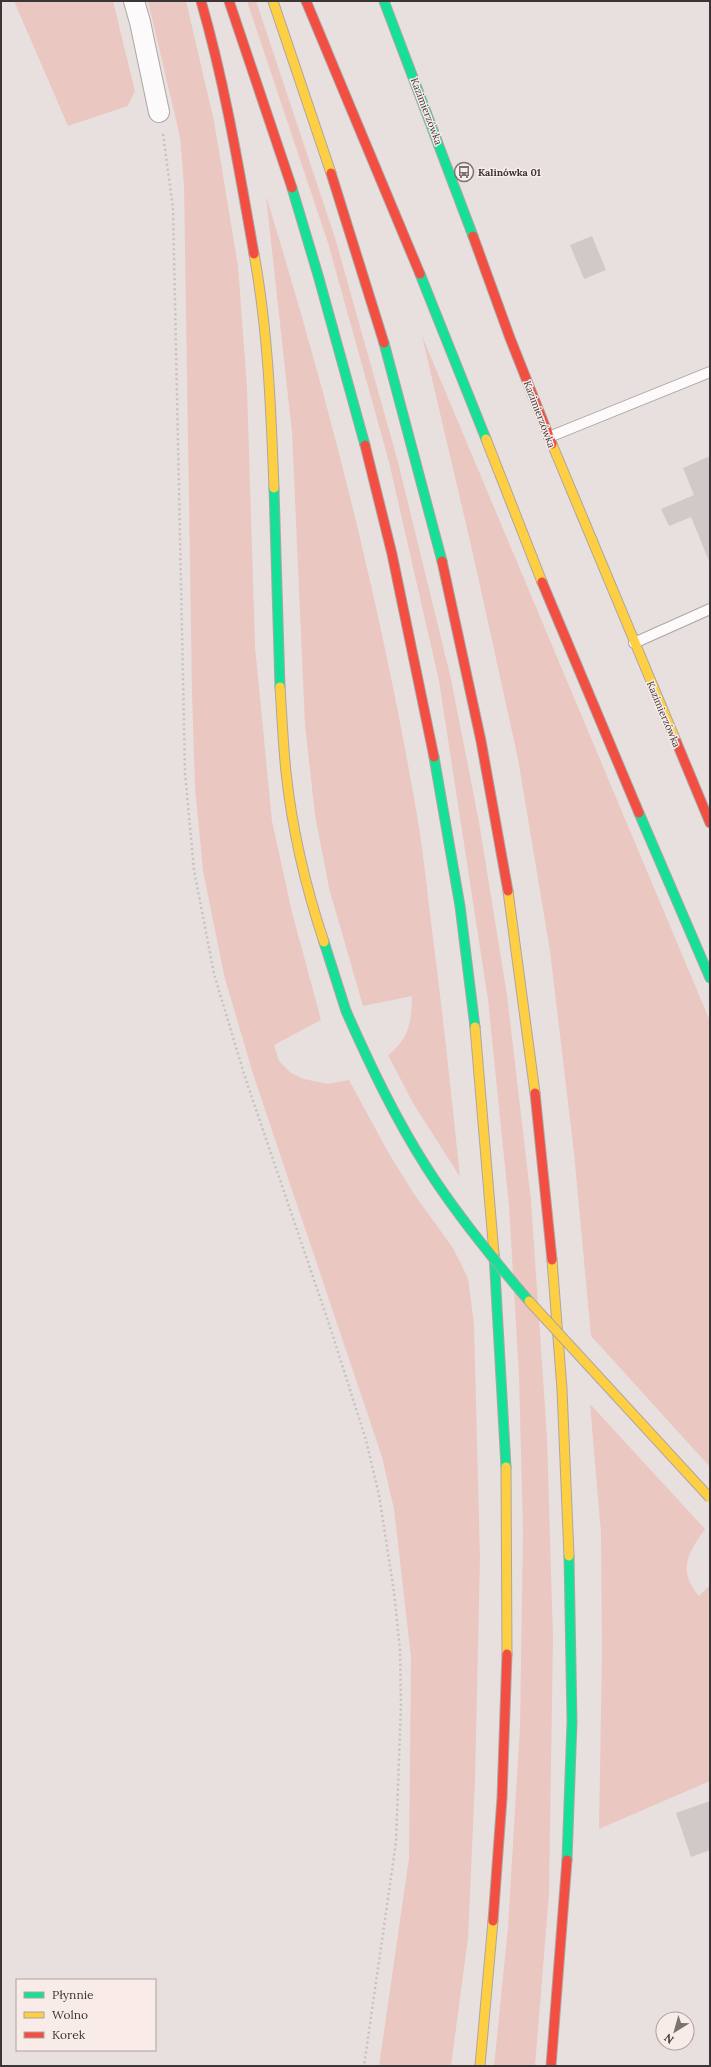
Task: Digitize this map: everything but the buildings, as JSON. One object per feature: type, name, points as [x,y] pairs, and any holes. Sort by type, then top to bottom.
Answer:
[{"type":"main road","points":[[202,1],[213,43],[230,126],[261,292],[270,411],[280,686],[286,773],[294,821],[313,909],[346,1011],[382,1089],[406,1134],[441,1190],[479,1241],[528,1301],[710,1498]]},
{"type":"main road","points":[[229,1],[290,180],[348,374],[374,477],[404,607],[423,699],[453,865],[467,962],[492,1209],[502,1362],[507,1528],[507,1641],[500,1837],[487,2000],[480,2066]]},
{"type":"main road","points":[[272,1],[308,100],[366,280],[406,423],[464,658],[495,818],[522,982],[549,1215],[564,1411],[568,1519],[572,1737],[566,1880],[551,2066]]},
{"type":"main road","points":[[306,1],[448,342],[558,623],[710,978]]},
{"type":"main road","name":"Kazimierzówka","points":[[384,1],[549,437],[710,822]]},
{"type":"street","points":[[134,1],[140,22],[159,112]]},
{"type":"lane","points":[[549,437],[710,372]]},
{"type":"lane","points":[[634,643],[710,610]]},
{"type":"path","points":[[159,112],[173,208],[184,751],[194,870],[214,974],[220,996],[245,1077],[330,1327],[366,1440],[379,1495],[394,1592],[400,1650],[402,1703],[396,1842],[364,2066]]},
{"type":"shaded area","points":[[14,1],[113,1],[135,91],[128,106],[68,126]]},
{"type":"shaded area","points":[[148,1],[186,1],[214,121],[238,266],[247,387],[255,646],[272,821],[292,912],[321,1020],[274,1045],[279,1061],[291,1073],[304,1079],[328,1084],[349,1080],[388,1152],[414,1194],[453,1248],[468,1278],[474,1324],[480,1558],[475,1782],[468,1938],[451,2066],[379,2066],[409,1858],[411,1657],[394,1509],[382,1457],[253,1074],[224,975],[203,871],[195,787],[192,695],[184,185],[180,137]]},
{"type":"shaded area","points":[[247,1],[256,1],[336,241],[398,462],[451,679],[479,822],[507,995],[531,1200],[547,1437],[553,1638],[549,1894],[535,2066],[494,2066],[508,1927],[520,1726],[523,1530],[519,1375],[509,1206],[488,1000],[439,681],[389,462],[328,243]]},
{"type":"shaded area","points":[[266,196],[312,352],[353,509],[372,588],[405,747],[422,850],[443,1017],[460,1177],[413,1103],[388,1055],[401,1042],[408,1029],[412,996],[363,1006],[329,888],[315,815],[305,725],[292,433]]},
{"type":"shaded area","points":[[422,336],[710,1021],[710,1467],[591,1336],[574,1153],[550,951],[518,759],[473,554]]},
{"type":"shaded area","points":[[590,1404],[705,1529],[690,1554],[687,1562],[687,1570],[688,1578],[692,1587],[699,1596],[710,1585],[710,1781],[599,1829],[602,1653],[601,1533]]},
{"type":"traffic: fast","points":[[384,1],[473,236]]},
{"type":"traffic: fast","points":[[292,188],[318,275],[365,445]]},
{"type":"traffic: fast","points":[[420,274],[486,439]]},
{"type":"traffic: fast","points":[[384,343],[442,561]]},
{"type":"traffic: fast","points":[[274,488],[280,687]]},
{"type":"traffic: fast","points":[[434,757],[460,906],[475,1027]]},
{"type":"traffic: fast","points":[[639,813],[710,978]]},
{"type":"traffic: fast","points":[[324,942],[346,1011]]},
{"type":"traffic: fast","points":[[346,1011],[364,1051],[415,1149],[451,1203],[529,1301]]},
{"type":"traffic: fast","points":[[494,1254],[506,1467]]},
{"type":"traffic: fast","points":[[567,1860],[572,1722],[569,1556]]},
{"type":"traffic: slow","points":[[273,1],[331,173]]},
{"type":"traffic: slow","points":[[254,254],[266,341],[274,488]]},
{"type":"traffic: slow","points":[[486,439],[542,582]]},
{"type":"traffic: slow","points":[[552,444],[676,741]]},
{"type":"traffic: slow","points":[[280,687],[285,761],[292,815],[311,901],[324,942]]},
{"type":"traffic: slow","points":[[508,891],[535,1093]]},
{"type":"traffic: slow","points":[[475,1027],[494,1254]]},
{"type":"traffic: slow","points":[[552,1260],[562,1389],[569,1556]]},
{"type":"traffic: slow","points":[[529,1301],[710,1498]]},
{"type":"traffic: slow","points":[[506,1467],[507,1654]]},
{"type":"traffic: slow","points":[[480,2066],[493,1921]]},
{"type":"traffic: jam","points":[[201,1],[210,32],[224,95],[254,254]]},
{"type":"traffic: jam","points":[[229,1],[292,188]]},
{"type":"traffic: jam","points":[[306,1],[420,274]]},
{"type":"traffic: jam","points":[[331,173],[384,343]]},
{"type":"traffic: jam","points":[[473,236],[510,338],[552,444]]},
{"type":"traffic: jam","points":[[365,445],[392,554],[434,757]]},
{"type":"traffic: jam","points":[[442,561],[481,741],[508,891]]},
{"type":"traffic: jam","points":[[542,582],[639,813]]},
{"type":"traffic: jam","points":[[676,741],[710,823]]},
{"type":"traffic: jam","points":[[535,1093],[552,1260]]},
{"type":"traffic: jam","points":[[493,1921],[502,1798],[507,1654]]},
{"type":"traffic: jam","points":[[551,2066],[567,1860]]},
{"type":"place","name":"Kalinówka 01","points":[[464,172]]}]
